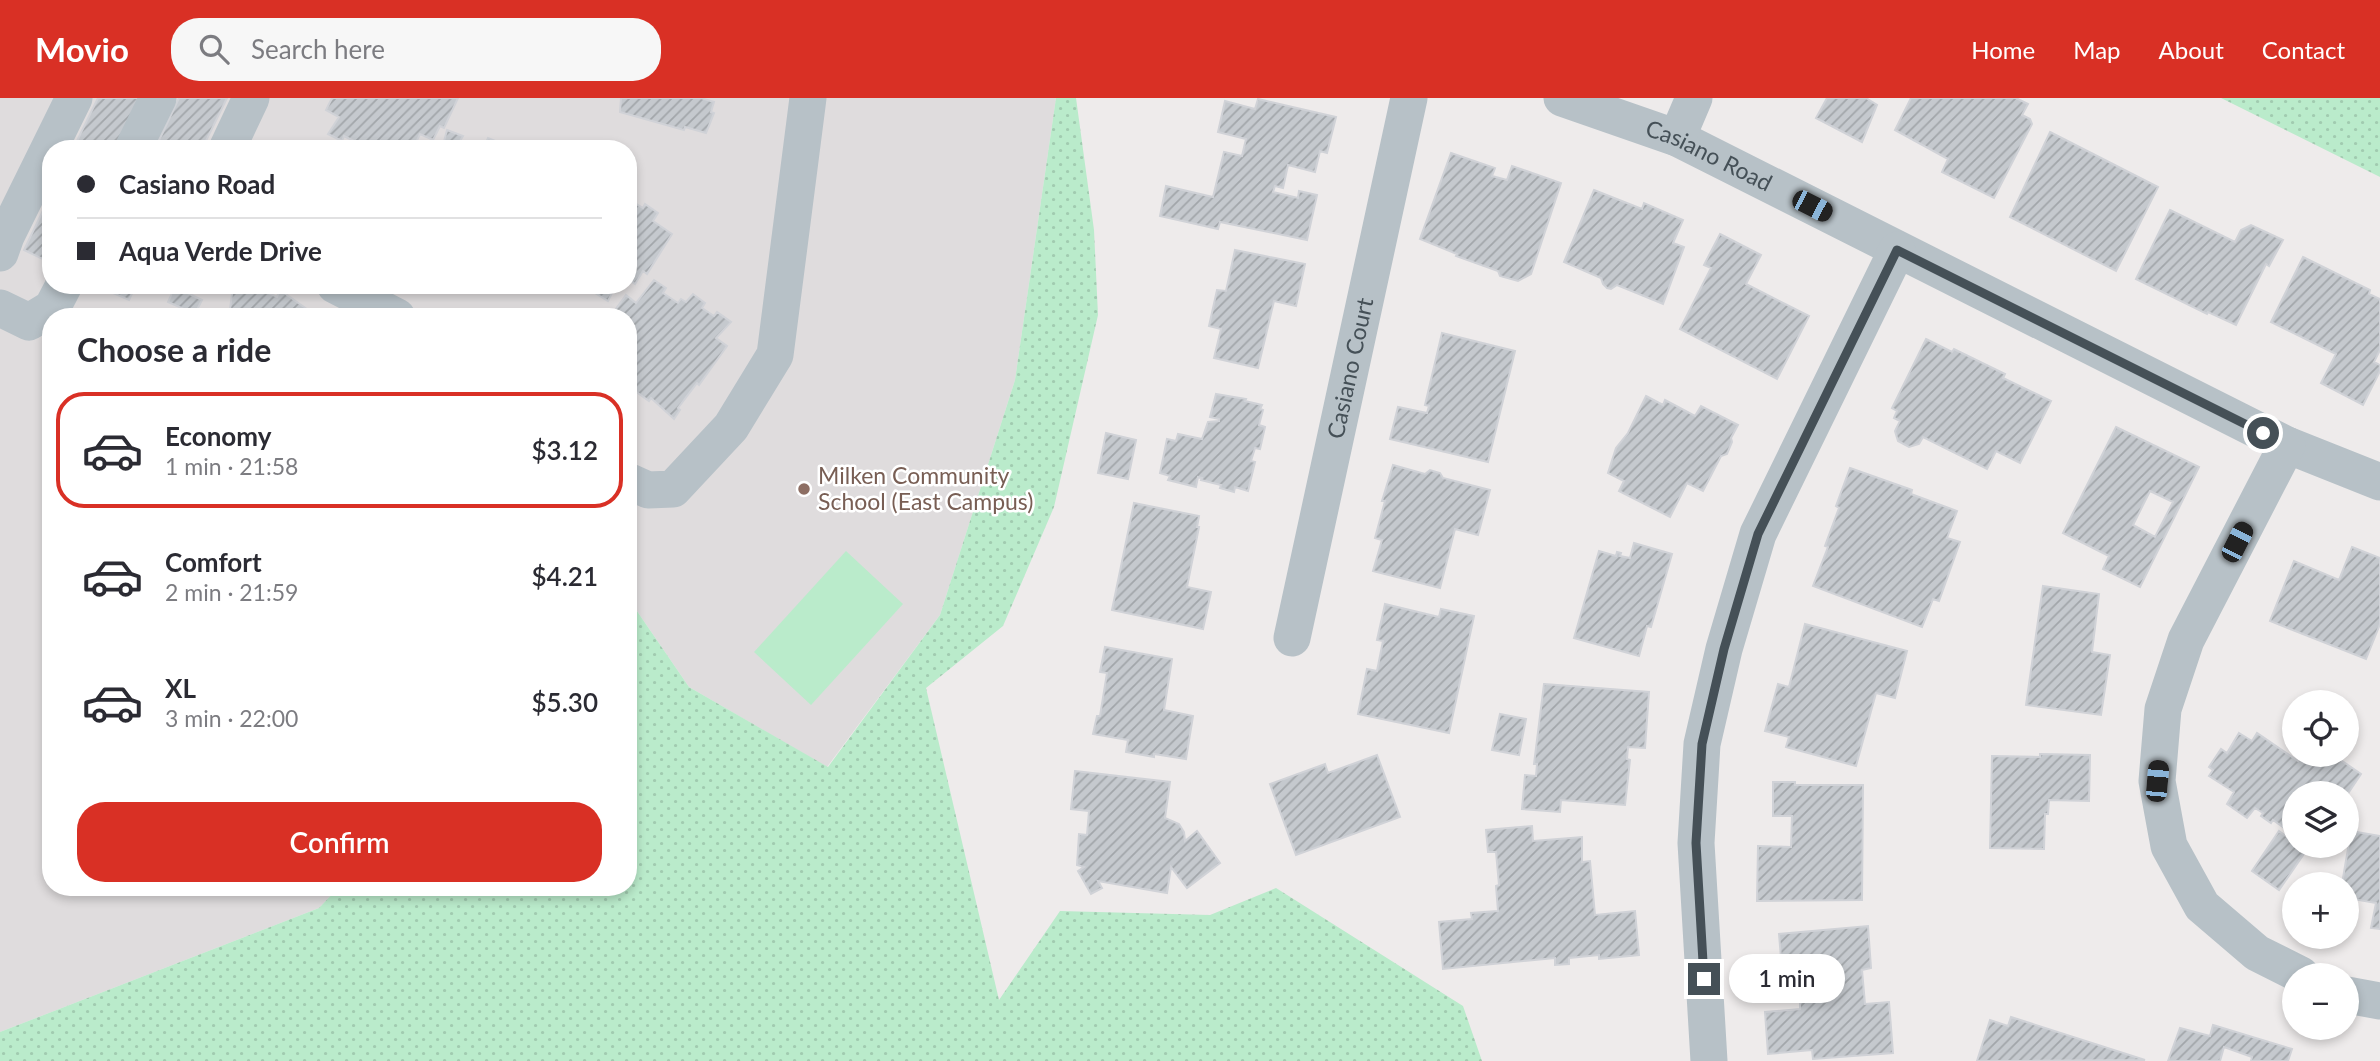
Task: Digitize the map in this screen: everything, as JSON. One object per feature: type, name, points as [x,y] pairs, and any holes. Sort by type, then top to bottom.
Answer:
[{"type":"street","points":[[53,140],[74,98]]},
{"type":"street","points":[[137,140],[158,98]]},
{"type":"street","points":[[231,140],[251,98]]},
{"type":"street","points":[[637,485],[648,490],[673,489],[731,426],[775,355],[808,98]]},
{"type":"street","name":"Casiano Court","points":[[1292,638],[1409,98]]},
{"type":"street","name":"Casiano Road","points":[[1562,98],[1677,138],[2287,445],[2380,482]]},
{"type":"street","points":[[1677,138],[1694,98]]},
{"type":"street","points":[[0,253],[42,163]]},
{"type":"street","points":[[1709,1061],[1696,843],[1702,744],[1724,649],[1758,534],[1897,250]]},
{"type":"street","points":[[352,294],[380,308]]},
{"type":"street","points":[[0,308],[29,322],[42,314]]},
{"type":"street","points":[[2282,966],[2257,953],[2202,905],[2169,846],[2157,781],[2163,709],[2186,640],[2287,445]]},
{"type":"street","points":[[2359,997],[2380,1001]]},
{"type":"shaded area","name":"Milken Community School (East Campus)","points":[[0,98],[1056,98],[1015,380],[940,615],[827,767],[689,687],[637,611],[637,308],[42,308],[42,896],[330,896],[319,908],[0,1032]]},
{"type":"green space","points":[[1056,98],[1076,98],[1094,230],[1098,315],[1054,507],[1003,626],[926,688],[999,1000],[1060,911],[1210,915],[1276,888],[1463,1006],[1482,1061],[0,1061],[0,1032],[319,908],[330,896],[637,896],[637,611],[689,687],[828,767],[940,615],[1015,380]]},
{"type":"green space","points":[[2221,98],[2380,98],[2380,177]]},
{"type":"green space","points":[[846,551],[903,604],[811,705],[754,652]]},
{"type":"building","points":[[98,98],[145,98],[125,140],[77,140]]},
{"type":"building","points":[[179,98],[227,98],[206,140],[159,140]]},
{"type":"building","points":[[332,98],[458,98],[444,128],[440,126],[433,140],[420,134],[417,140],[352,140],[344,136],[340,140],[328,134],[339,117],[326,110]]},
{"type":"building","points":[[621,98],[701,98],[714,102],[711,112],[714,113],[706,133],[685,127],[684,130],[620,112]]},
{"type":"building","points":[[1827,98],[1866,98],[1877,105],[1862,142],[1816,118]]},
{"type":"building","points":[[1911,98],[2016,98],[2028,104],[2022,115],[2030,119],[2032,124],[1994,198],[1942,172],[1948,159],[1895,130]]},
{"type":"building","points":[[1258,99],[1336,117],[1327,153],[1320,151],[1315,172],[1288,165],[1283,188],[1275,186],[1273,192],[1298,198],[1299,191],[1317,195],[1307,240],[1220,222],[1218,229],[1160,216],[1166,186],[1213,197],[1224,152],[1242,156],[1246,139],[1218,132],[1225,101],[1255,109]]},
{"type":"building","points":[[447,130],[463,136],[461,140],[444,140]]},
{"type":"building","points":[[2050,132],[2158,187],[2116,271],[2010,217]]},
{"type":"building","points":[[1451,153],[1495,168],[1492,176],[1507,180],[1512,166],[1561,183],[1531,274],[1518,281],[1500,276],[1498,271],[1420,239]]},
{"type":"building","points":[[1594,190],[1642,209],[1644,203],[1683,220],[1673,243],[1684,247],[1663,304],[1617,285],[1611,289],[1607,288],[1601,278],[1564,262]]},
{"type":"building","points":[[637,204],[643,208],[645,204],[658,213],[653,221],[672,234],[647,274],[643,271],[637,281]]},
{"type":"building","points":[[2170,210],[2235,242],[2241,230],[2251,225],[2283,240],[2269,266],[2266,264],[2236,325],[2208,312],[2207,314],[2136,279]]},
{"type":"building","points":[[42,213],[42,259],[24,250]]},
{"type":"building","points":[[1720,234],[1761,255],[1746,284],[1809,316],[1777,379],[1680,329],[1711,268],[1704,265]]},
{"type":"building","points":[[1235,250],[1305,264],[1296,306],[1274,301],[1258,368],[1214,358],[1221,329],[1209,326],[1217,290],[1226,291]]},
{"type":"building","points":[[2303,257],[2370,290],[2369,294],[2380,299],[2380,350],[2374,362],[2380,365],[2380,371],[2363,405],[2321,383],[2336,354],[2271,322]]},
{"type":"building","points":[[654,280],[666,288],[663,293],[678,303],[681,299],[686,302],[693,294],[705,303],[702,308],[714,316],[717,312],[731,322],[716,338],[727,346],[699,385],[697,383],[678,408],[680,410],[674,419],[651,398],[649,401],[637,392],[637,308],[617,308],[626,295],[636,303]]},
{"type":"building","points":[[115,294],[132,294],[129,300]]},
{"type":"building","points":[[172,294],[190,294],[202,300],[198,308],[182,308],[168,302]]},
{"type":"building","points":[[232,294],[271,294],[277,297],[278,294],[286,294],[305,308],[230,308]]},
{"type":"building","points":[[597,294],[612,294],[608,301]]},
{"type":"building","points":[[1442,333],[1515,351],[1488,462],[1390,439],[1398,407],[1427,413],[1429,406],[1425,405]]},
{"type":"building","points":[[1926,339],[1952,352],[1954,349],[2005,374],[2003,378],[2051,401],[2020,463],[1996,451],[1987,469],[1923,437],[1919,444],[1909,447],[1898,441],[1895,431],[1900,421],[1894,418],[1897,411],[1892,408]]},
{"type":"building","points":[[1216,394],[1246,399],[1245,401],[1262,405],[1259,425],[1265,427],[1260,449],[1255,448],[1251,461],[1255,462],[1248,491],[1235,487],[1234,492],[1198,477],[1196,487],[1168,480],[1170,476],[1160,473],[1167,439],[1176,441],[1178,434],[1202,439],[1208,422],[1219,421],[1210,417]]},
{"type":"building","points":[[1646,396],[1663,405],[1665,400],[1695,416],[1701,406],[1738,425],[1727,454],[1721,456],[1703,491],[1687,483],[1670,517],[1619,491],[1624,481],[1608,473],[1616,448],[1628,433]]},
{"type":"building","points":[[2116,427],[2199,467],[2140,587],[2103,569],[2109,556],[2063,533]],"holes":[[[2150,491],[2173,502],[2155,537],[2133,525]]]},
{"type":"building","points":[[1106,433],[1136,440],[1128,479],[1098,473]]},
{"type":"building","points":[[1393,465],[1425,474],[1430,470],[1440,473],[1443,478],[1490,490],[1478,535],[1455,529],[1440,588],[1373,571],[1382,540],[1375,538]]},
{"type":"building","points":[[1850,468],[1912,490],[1911,494],[1957,511],[1947,538],[1960,542],[1939,601],[1933,599],[1922,627],[1813,586],[1828,547],[1825,546],[1839,508],[1836,506]]},
{"type":"building","points":[[1134,503],[1199,516],[1187,587],[1211,592],[1203,629],[1112,610]]},
{"type":"building","points":[[1634,543],[1672,554],[1651,627],[1647,626],[1639,656],[1574,638],[1599,551],[1616,556],[1617,552],[1621,553],[1620,556],[1630,558]]},
{"type":"building","points":[[2352,547],[2380,558],[2380,624],[2366,659],[2270,621],[2294,561],[2339,580]]},
{"type":"building","points":[[2043,586],[2099,594],[2092,652],[2110,655],[2101,715],[2026,705]]},
{"type":"building","points":[[1385,604],[1439,617],[1441,609],[1474,616],[1449,733],[1358,714],[1367,669],[1377,671],[1383,641],[1377,640]]},
{"type":"building","points":[[1805,624],[1907,651],[1895,698],[1876,693],[1856,766],[1786,747],[1789,737],[1765,731],[1778,684],[1789,687]]},
{"type":"building","points":[[1105,647],[1172,659],[1164,710],[1193,716],[1186,759],[1126,752],[1128,740],[1093,734],[1097,716],[1100,716],[1107,673],[1100,672]]},
{"type":"building","points":[[1544,684],[1649,692],[1645,748],[1628,747],[1627,759],[1630,760],[1625,805],[1561,800],[1560,812],[1522,809],[1525,775],[1536,776],[1537,764],[1534,764]]},
{"type":"building","points":[[1500,714],[1526,719],[1519,755],[1492,750]]},
{"type":"building","points":[[2239,733],[2252,741],[2257,733],[2282,750],[2282,767],[2351,767],[2361,774],[2356,781],[2282,781],[2282,826],[2273,820],[2271,823],[2255,808],[2247,818],[2227,804],[2234,792],[2209,776],[2213,770],[2209,767],[2221,749],[2227,753]]},
{"type":"building","points":[[2040,754],[2090,755],[2089,801],[2049,800],[2048,814],[2045,814],[2044,849],[1990,848],[1992,756],[2040,757]]},
{"type":"building","points":[[1377,755],[1400,817],[1296,855],[1270,784],[1325,764],[1328,773]]},
{"type":"building","points":[[1075,771],[1170,782],[1165,818],[1179,824],[1185,841],[1197,831],[1220,863],[1187,888],[1171,867],[1167,893],[1098,881],[1102,888],[1091,894],[1078,871],[1084,867],[1077,865],[1079,834],[1087,835],[1089,811],[1071,809]]},
{"type":"building","points":[[1773,782],[1795,782],[1795,785],[1863,785],[1862,900],[1757,901],[1758,846],[1791,847],[1792,816],[1773,816]]},
{"type":"building","points":[[1532,826],[1533,841],[1582,837],[1582,862],[1590,861],[1595,915],[1635,911],[1639,955],[1599,959],[1599,955],[1569,958],[1569,964],[1555,965],[1555,958],[1443,969],[1439,922],[1472,919],[1471,913],[1498,911],[1496,852],[1488,852],[1486,830]]},
{"type":"building","points":[[2279,831],[2282,833],[2282,858],[2301,858],[2291,872],[2282,872],[2282,886],[2279,890],[2252,871]]},
{"type":"building","points":[[2359,832],[2380,836],[2380,929],[2371,928],[2376,903],[2359,900],[2359,872],[2344,872],[2346,858],[2359,858]]},
{"type":"building","points":[[1868,926],[1871,968],[1862,970],[1865,1004],[1889,1002],[1893,1053],[1813,1059],[1812,1050],[1768,1054],[1765,1012],[1800,1009],[1800,992],[1784,994],[1779,934]]},
{"type":"building","points":[[2011,1017],[2145,1060],[1977,1061],[1990,1020],[2008,1026]]},
{"type":"building","points":[[2213,1025],[2292,1049],[2288,1061],[2251,1061],[2252,1057],[2224,1047],[2220,1061],[2168,1061],[2180,1028],[2210,1036]]},
{"type":"place","name":"Milken Community School (East Campus)","points":[[804,489]]},
{"type":"route","points":[[1704,979],[1696,843],[1702,744],[1724,649],[1758,534],[1897,250],[2263,433]]}]
